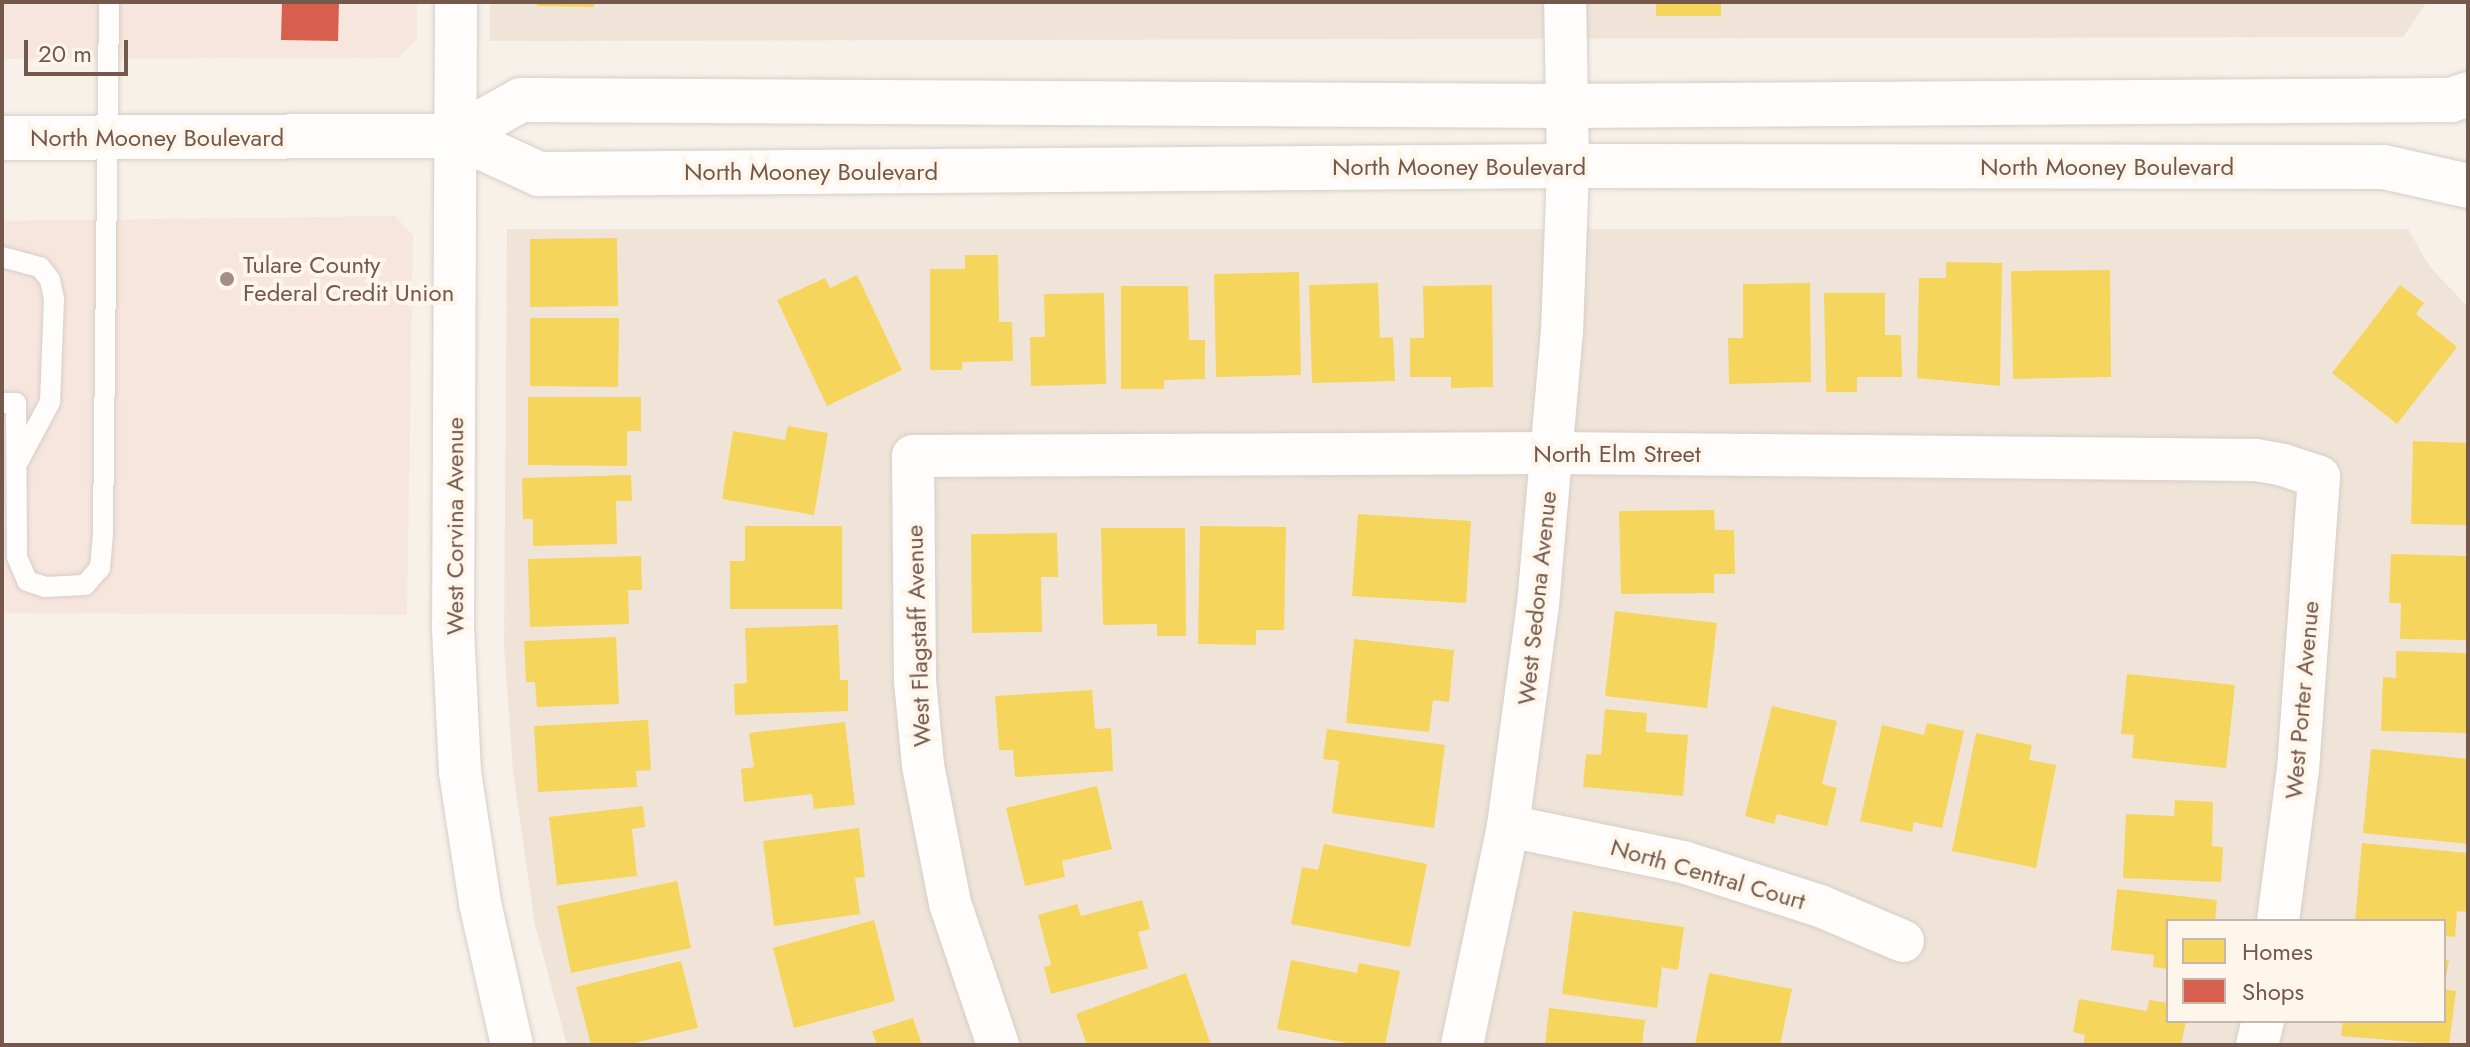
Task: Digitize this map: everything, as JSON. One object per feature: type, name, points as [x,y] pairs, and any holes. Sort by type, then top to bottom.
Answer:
[{"type":"street","name":"West Corvina Avenue","points":[[456,2],[453,629],[460,772],[480,903],[512,1045]]},
{"type":"street","name":"West Sedona Avenue","points":[[1462,1045],[1508,826],[1553,453],[1568,166],[1565,2]]},
{"type":"street","name":"North Mooney Boulevard","points":[[456,136],[521,100],[1567,106],[2437,100],[2468,94]]},
{"type":"street","name":"North Mooney Boulevard","points":[[2,138],[456,136],[539,174],[1568,166],[2384,167],[2468,186]]},
{"type":"street","name":"North Elm Street","points":[[913,456],[1553,453],[2256,460],[2319,477]]},
{"type":"street","name":"West Flagstaff Avenue","points":[[913,456],[915,681],[923,765],[950,903],[998,1045]]},
{"type":"street","name":"West Porter Avenue","points":[[2278,919],[2298,769],[2319,477]]},
{"type":"street","name":"North Central Court","points":[[1508,826],[1683,862],[1820,906],[1903,941]]},
{"type":"street","points":[[2257,1045],[2262,1023]]},
{"type":"lane","points":[[2,403],[16,403],[16,467],[9,530],[27,581],[45,587],[85,585],[100,568],[109,2]]},
{"type":"lane","points":[[2,257],[40,267],[54,299],[50,402],[16,467]]},
{"type":"shaded area","points":[[2,2],[417,2],[417,40],[398,58],[2,59]]},
{"type":"shaded area","points":[[490,2],[2427,2],[2403,37],[490,41]]},
{"type":"shaded area","points":[[395,216],[413,235],[407,615],[2,613],[2,221]]},
{"type":"shaded area","points":[[507,229],[2408,229],[2430,267],[2468,307],[2468,1045],[567,1045],[535,925],[513,772],[504,646]]},
{"type":"building: Homes","points":[[537,2],[594,2],[594,7],[537,6]]},
{"type":"building: Homes","points":[[1656,2],[1721,2],[1721,16],[1656,16]]},
{"type":"building: Homes","points":[[617,238],[618,306],[530,307],[530,239]]},
{"type":"building: Homes","points":[[965,255],[998,255],[999,322],[1012,322],[1013,361],[962,362],[962,370],[930,370],[930,269],[965,269]]},
{"type":"building: Homes","points":[[1946,262],[2002,263],[2000,386],[1917,378],[1919,278],[1946,278]]},
{"type":"building: Homes","points":[[2110,270],[2111,377],[2013,379],[2011,271]]},
{"type":"building: Homes","points":[[1299,272],[1301,375],[1216,377],[1214,274]]},
{"type":"building: Homes","points":[[857,275],[902,370],[827,406],[777,300],[825,278],[830,288]]},
{"type":"building: Homes","points":[[1378,283],[1380,338],[1393,337],[1395,381],[1312,383],[1309,285]]},
{"type":"building: Homes","points":[[1810,283],[1811,382],[1729,384],[1728,338],[1743,338],[1743,284]]},
{"type":"building: Homes","points":[[1492,285],[1493,387],[1451,388],[1451,377],[1410,377],[1410,338],[1424,338],[1423,286]]},
{"type":"building: Homes","points":[[2400,285],[2424,303],[2416,314],[2457,347],[2397,424],[2332,373]]},
{"type":"building: Homes","points":[[1121,286],[1188,286],[1189,340],[1205,340],[1205,379],[1164,380],[1164,389],[1121,389]]},
{"type":"building: Homes","points":[[1104,293],[1106,384],[1031,386],[1030,337],[1045,337],[1044,294]]},
{"type":"building: Homes","points":[[1824,293],[1885,293],[1885,335],[1901,335],[1902,377],[1857,377],[1857,392],[1826,392]]},
{"type":"building: Homes","points":[[530,318],[619,318],[618,387],[530,386]]},
{"type":"building: Homes","points":[[528,397],[641,397],[641,431],[627,431],[627,466],[528,465]]},
{"type":"building: Homes","points":[[788,426],[828,433],[814,515],[722,499],[733,431],[785,440]]},
{"type":"building: Homes","points":[[2413,441],[2468,443],[2468,525],[2411,524]]},
{"type":"building: Homes","points":[[631,475],[632,501],[616,501],[617,544],[533,546],[533,519],[523,519],[522,478]]},
{"type":"building: Homes","points":[[1714,510],[1715,530],[1734,530],[1735,574],[1714,574],[1714,593],[1621,594],[1619,511]]},
{"type":"building: Homes","points":[[1358,514],[1471,521],[1466,603],[1352,596]]},
{"type":"building: Homes","points":[[745,526],[842,526],[842,609],[730,609],[730,561],[745,561]]},
{"type":"building: Homes","points":[[1200,526],[1286,527],[1284,630],[1256,630],[1256,645],[1198,644]]},
{"type":"building: Homes","points":[[1101,528],[1185,528],[1186,636],[1157,636],[1157,624],[1103,625]]},
{"type":"building: Homes","points":[[1057,533],[1058,577],[1041,577],[1042,632],[972,633],[971,534]]},
{"type":"building: Homes","points":[[2391,554],[2468,556],[2468,640],[2400,639],[2401,603],[2389,603]]},
{"type":"building: Homes","points":[[641,556],[642,590],[628,590],[629,624],[530,627],[528,559]]},
{"type":"building: Homes","points":[[1615,611],[1717,623],[1707,708],[1605,696]]},
{"type":"building: Homes","points":[[838,625],[840,680],[848,680],[848,711],[735,715],[734,684],[747,683],[745,628]]},
{"type":"building: Homes","points":[[616,637],[619,704],[537,707],[535,682],[526,682],[524,641]]},
{"type":"building: Homes","points":[[1354,639],[1454,650],[1449,702],[1433,700],[1429,732],[1346,723]]},
{"type":"building: Homes","points":[[2396,651],[2468,653],[2468,733],[2381,731],[2383,677],[2396,678]]},
{"type":"building: Homes","points":[[2127,674],[2235,685],[2226,768],[2132,758],[2134,735],[2121,734]]},
{"type":"building: Homes","points":[[1092,690],[1095,729],[1111,728],[1113,771],[1015,777],[1013,750],[999,750],[995,696]]},
{"type":"building: Homes","points":[[1772,706],[1837,721],[1822,784],[1837,788],[1827,826],[1777,814],[1774,824],[1745,816]]},
{"type":"building: Homes","points":[[1605,709],[1647,713],[1646,732],[1688,735],[1683,796],[1583,787],[1586,754],[1601,755]]},
{"type":"building: Homes","points":[[648,720],[651,770],[636,771],[637,787],[538,792],[534,726]]},
{"type":"building: Homes","points":[[845,722],[855,805],[814,809],[812,794],[744,802],[741,769],[754,767],[749,733]]},
{"type":"building: Homes","points":[[1927,723],[1964,731],[1942,828],[1914,822],[1912,832],[1860,821],[1882,725],[1924,735]]},
{"type":"building: Homes","points":[[1327,729],[1445,745],[1434,828],[1332,813],[1339,761],[1323,759]]},
{"type":"building: Homes","points":[[1976,733],[2032,745],[2029,760],[2056,765],[2036,868],[1952,851]]},
{"type":"building: Homes","points":[[2371,749],[2468,759],[2468,844],[2363,833]]},
{"type":"building: Homes","points":[[1097,786],[1112,849],[1062,861],[1065,877],[1025,886],[1006,808]]},
{"type":"building: Homes","points":[[2175,800],[2213,802],[2212,846],[2223,847],[2221,882],[2123,878],[2126,814],[2174,816]]},
{"type":"building: Homes","points":[[643,806],[645,827],[632,829],[637,876],[557,885],[549,817]]},
{"type":"building: Homes","points":[[859,828],[865,877],[855,878],[860,914],[774,926],[763,841]]},
{"type":"building: Homes","points":[[2362,843],[2468,853],[2468,912],[2457,911],[2455,937],[2446,936],[2446,919],[2355,919]]},
{"type":"building: Homes","points":[[1324,844],[1427,864],[1410,947],[1291,924],[1302,867],[1318,870]]},
{"type":"building: Homes","points":[[677,881],[691,948],[571,973],[557,906]]},
{"type":"building: Homes","points":[[2117,889],[2217,900],[2215,919],[2166,919],[2166,969],[2153,967],[2154,955],[2111,950]]},
{"type":"building: Homes","points":[[1142,900],[1150,929],[1138,932],[1148,968],[1051,994],[1044,967],[1051,965],[1038,915],[1077,904],[1081,916]]},
{"type":"building: Homes","points":[[1573,911],[1684,927],[1678,970],[1662,967],[1657,1008],[1562,994]]},
{"type":"building: Homes","points":[[874,920],[895,1001],[794,1028],[773,948]]},
{"type":"building: Homes","points":[[1291,960],[1357,973],[1359,963],[1400,971],[1385,1045],[1357,1045],[1277,1029]]},
{"type":"building: Homes","points":[[681,961],[698,1028],[625,1045],[591,1045],[576,987]]},
{"type":"building: Homes","points":[[1186,973],[1211,1045],[1087,1045],[1076,1014]]},
{"type":"building: Homes","points":[[1709,973],[1792,989],[1780,1045],[1695,1045]]},
{"type":"building: Homes","points":[[2446,989],[2456,991],[2449,1045],[2341,1036],[2343,1023],[2446,1023]]},
{"type":"building: Homes","points":[[2079,999],[2147,1011],[2149,1000],[2166,1003],[2166,1023],[2186,1023],[2181,1045],[2083,1045],[2085,1035],[2073,1032]]},
{"type":"building: Homes","points":[[1549,1008],[1645,1020],[1642,1045],[1545,1045]]},
{"type":"building: Homes","points":[[913,1018],[922,1045],[877,1045],[872,1031]]},
{"type":"building: Shops","points":[[282,2],[339,2],[338,41],[281,40]]},
{"type":"place","name":"Tulare County Federal Credit Union","points":[[227,279]]}]
